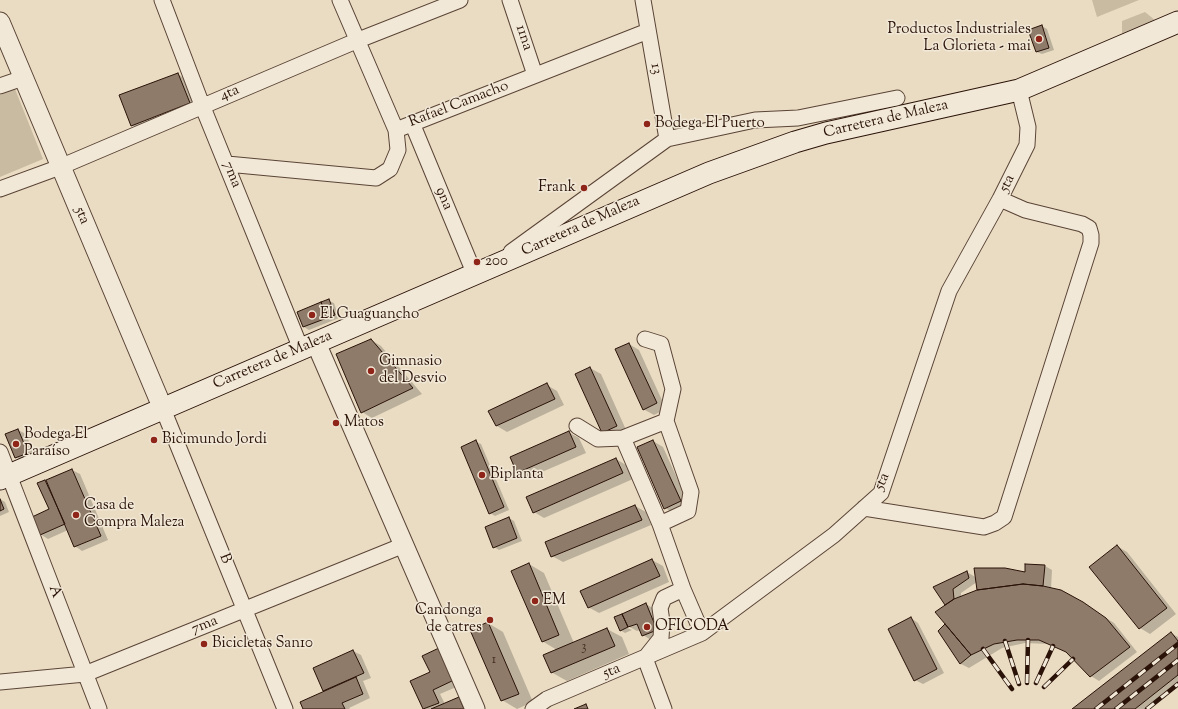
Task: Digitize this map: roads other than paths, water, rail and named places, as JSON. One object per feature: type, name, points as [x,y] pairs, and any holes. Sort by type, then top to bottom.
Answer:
[{"type":"main road","name":"Carretera de Maleza","points":[[4,476],[482,271],[667,189],[795,142],[1019,90],[1178,22]]},
{"type":"street","name":"7ma","points":[[162,0],[202,105],[308,346]]},
{"type":"street","points":[[340,0],[356,41],[396,130]]},
{"type":"street","name":"4ta","points":[[0,189],[60,166],[356,41],[460,0]]},
{"type":"street","name":"11na","points":[[510,0],[535,75]]},
{"type":"street","name":"13","points":[[643,0],[667,139]]},
{"type":"street","name":"5ta","points":[[0,22],[163,409]]},
{"type":"street","name":"Rafael Camacho","points":[[227,164],[376,178],[390,169],[398,150],[396,130],[648,31]]},
{"type":"street","points":[[0,86],[23,78]]},
{"type":"street","name":"5ta","points":[[533,709],[547,699],[702,633],[834,535],[881,493],[949,291],[1000,199],[1027,145],[1028,127],[1019,90]]},
{"type":"street","points":[[482,271],[667,139],[755,120],[798,118],[897,98]]},
{"type":"street","name":"9na","points":[[412,123],[482,271]]},
{"type":"street","points":[[864,508],[984,527],[995,523],[1004,517],[1091,242],[1091,235],[1089,228],[1082,224],[1026,210],[1000,199]]},
{"type":"street","points":[[645,339],[661,344],[673,389],[666,421],[691,492],[688,511],[660,524]]},
{"type":"street","points":[[308,346],[404,545],[476,709]]},
{"type":"street","name":"B","points":[[163,409],[285,709]]},
{"type":"street","points":[[577,426],[598,439],[623,438],[666,421]]},
{"type":"street","points":[[623,438],[660,524],[683,589],[702,633]]},
{"type":"street","name":"A","points":[[0,452],[4,476],[99,709]]},
{"type":"street","name":"7ma","points":[[0,682],[85,674],[245,611],[404,545]]},
{"type":"street","points":[[664,709],[644,658],[661,638],[662,622],[660,608],[664,598],[683,589]]},
{"type":"railway","points":[[1027,683],[1028,640]]},
{"type":"railway","points":[[1005,641],[1019,684]]},
{"type":"railway","points":[[1096,709],[1178,644]]},
{"type":"railway","points":[[1036,683],[1053,646]]},
{"type":"railway","points":[[983,649],[1012,689]]},
{"type":"railway","points":[[1044,687],[1073,659]]},
{"type":"railway","points":[[1116,709],[1178,660]]},
{"type":"railway","points":[[1147,709],[1178,684]]},
{"type":"place","name":"Productos Industriales La Glorieta - mai","points":[[1039,39]]},
{"type":"place","name":"Bodega El Puerto","points":[[647,124]]},
{"type":"place","name":"Frank","points":[[584,188]]},
{"type":"place","name":"200","points":[[477,262]]},
{"type":"place","name":"El Guaguancho","points":[[312,315]]},
{"type":"place","name":"Gimnasio del Desvio","points":[[371,371]]},
{"type":"place","name":"Matos","points":[[336,423]]},
{"type":"place","name":"Bicimundo Jordi","points":[[154,440]]},
{"type":"place","name":"Bodega El Paraíso","points":[[16,444]]},
{"type":"place","name":"Biplanta","points":[[482,475]]},
{"type":"place","name":"Casa de Compra Maleza","points":[[76,515]]},
{"type":"place","name":"EM","points":[[535,601]]},
{"type":"place","name":"Candonga de catres","points":[[490,620]]},
{"type":"place","name":"OFICODA","points":[[647,627]]},
{"type":"place","name":"Bicicletas San10","points":[[204,644]]}]
